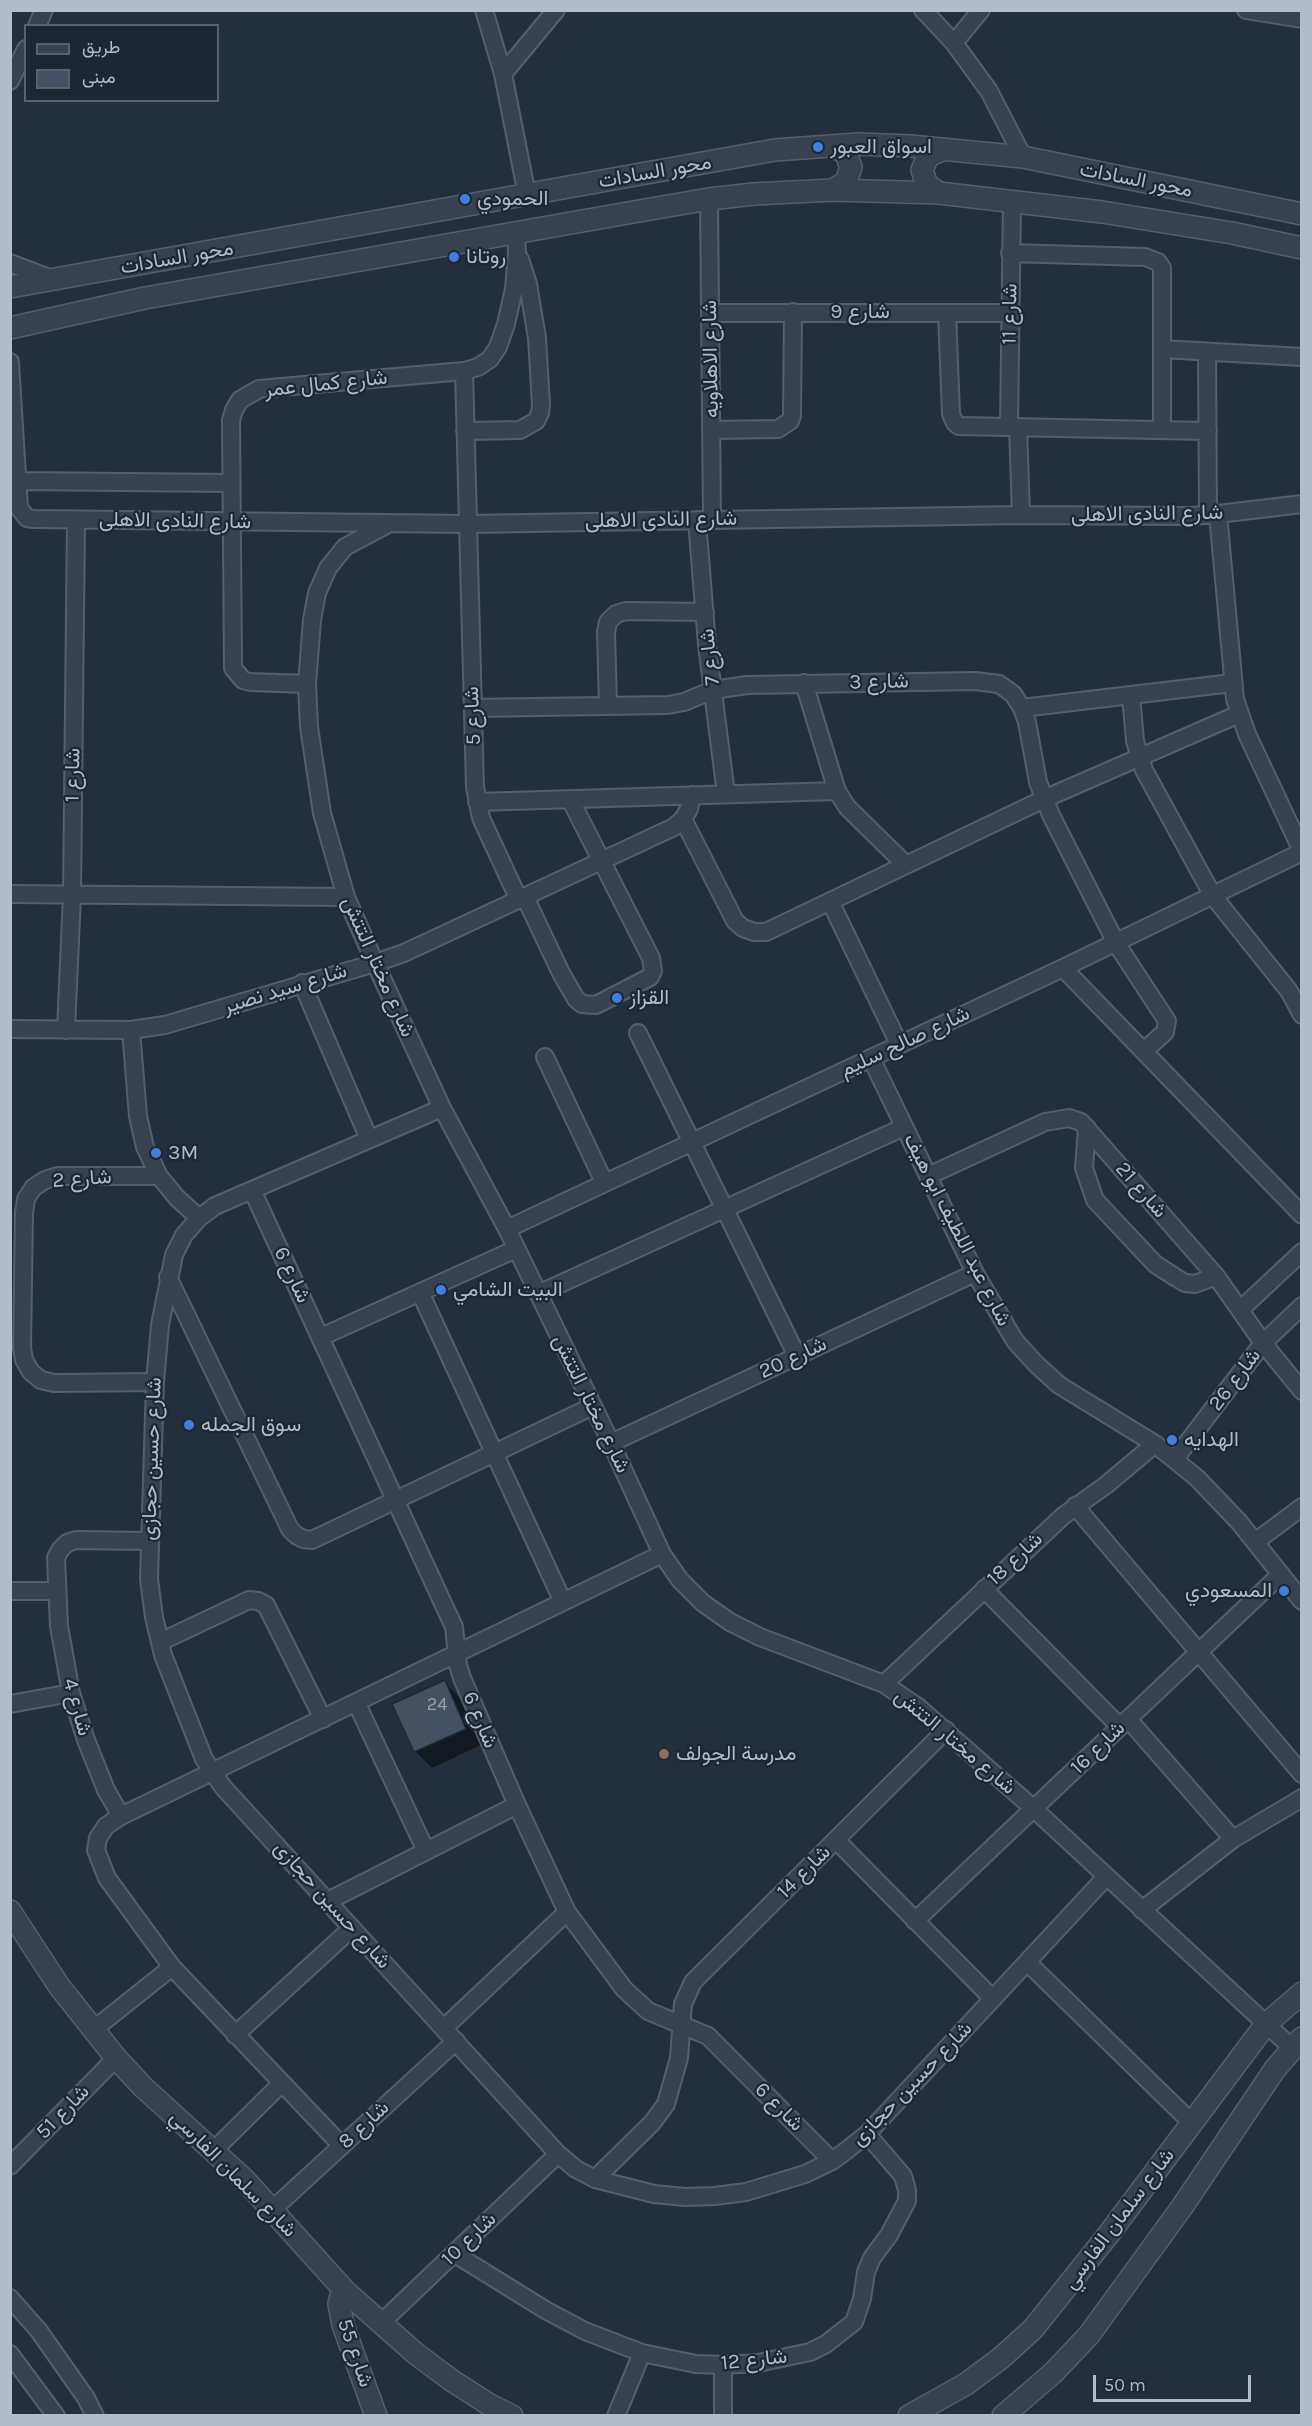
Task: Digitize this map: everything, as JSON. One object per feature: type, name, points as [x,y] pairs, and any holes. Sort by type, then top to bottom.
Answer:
[{"type":"street","points":[[38,24],[44,10]]},
{"type":"street","points":[[484,10],[503,74],[527,195]]},
{"type":"street","points":[[503,74],[556,10]]},
{"type":"street","points":[[923,10],[954,43],[989,91],[1023,157]]},
{"type":"street","points":[[954,43],[981,10]]},
{"type":"street","points":[[1246,10],[1281,13],[1302,20]]},
{"type":"street","points":[[10,81],[24,53]]},
{"type":"street","name":"محور السادات","points":[[10,287],[775,150],[858,144],[1023,157],[1302,214]]},
{"type":"street","points":[[830,146],[845,152],[851,167],[846,182],[833,190]]},
{"type":"street","points":[[939,193],[927,185],[922,170],[928,156],[942,150]]},
{"type":"street","name":"محور السادات","points":[[10,328],[146,298],[517,243],[709,199],[833,190],[939,193],[1012,201],[1161,221],[1302,248]]},
{"type":"street","name":"شارع الاهلاويه","points":[[704,520],[712,430],[709,199]]},
{"type":"street","name":"شارع 11","points":[[1012,201],[1010,313],[1013,427],[1021,515]]},
{"type":"street","points":[[465,431],[520,430],[536,421],[540,413],[533,314],[517,243]]},
{"type":"street","name":"شارع كمال عمر","points":[[307,684],[250,682],[243,680],[233,668],[231,420],[234,410],[240,400],[259,389],[464,371],[478,367],[490,359],[498,348],[513,289],[517,243]]},
{"type":"street","points":[[1010,253],[1152,258],[1162,268],[1162,430]]},
{"type":"street","points":[[10,263],[56,280]]},
{"type":"street","points":[[712,430],[778,429],[790,421],[793,312]]},
{"type":"street","name":"شارع 9","points":[[710,313],[1010,313]]},
{"type":"street","points":[[947,313],[952,419],[959,426],[1208,431]]},
{"type":"street","points":[[1162,349],[1302,357]]},
{"type":"street","points":[[1207,352],[1208,431],[1213,515],[1232,683],[1239,714],[1299,857]]},
{"type":"street","points":[[10,362],[17,481],[231,483]]},
{"type":"street","name":"شارع 5","points":[[464,371],[477,802],[488,834],[576,999],[589,1006],[596,1005],[650,977],[653,964],[570,799]]},
{"type":"street","name":"شارع النادى الاهلى","points":[[17,481],[19,508],[22,514],[34,519],[76,520],[468,524],[1021,515],[1213,515],[1302,504]]},
{"type":"street","name":"شارع 1","points":[[66,1030],[72,896],[76,520]]},
{"type":"street","name":"شارع 7","points":[[704,520],[705,612],[726,794]]},
{"type":"street","name":"شارع مختار التتش","points":[[390,523],[345,547],[328,568],[317,593],[307,684],[309,728],[318,792],[333,855],[346,897],[442,1108],[507,1229],[662,1554],[680,1580],[703,1603],[730,1622],[760,1637],[884,1684],[918,1707],[1034,1809],[1266,2024],[1297,2043]]},
{"type":"street","points":[[608,705],[606,632],[608,622],[615,614],[626,611],[705,612]]},
{"type":"street","points":[[804,683],[837,791],[847,807],[905,864]]},
{"type":"street","points":[[1022,708],[1232,683]]},
{"type":"street","name":"شارع 3","points":[[473,708],[668,705],[684,702],[713,690],[747,685],[999,684],[1013,694],[1022,708],[1044,799],[1116,942],[1167,1021],[1165,1032],[1144,1051]]},
{"type":"street","points":[[1131,695],[1138,756],[1213,896],[1289,991],[1302,1015]]},
{"type":"street","points":[[692,795],[689,809],[683,819],[735,921],[743,928],[754,932],[766,932],[1044,799],[1138,756],[1239,714]]},
{"type":"street","points":[[477,802],[837,791]]},
{"type":"street","name":"شارع سيد نصير","points":[[10,1029],[131,1030],[182,1021],[302,983],[375,963],[404,953],[602,861],[674,827],[683,819]]},
{"type":"street","name":"شارع صالح سليم","points":[[507,1229],[1299,857]]},
{"type":"street","points":[[10,894],[346,897]]},
{"type":"street","points":[[830,901],[899,1044]]},
{"type":"street","points":[[1064,968],[1302,1215]]},
{"type":"street","points":[[302,983],[369,1139]]},
{"type":"street","points":[[131,1030],[138,1116],[146,1147],[159,1176],[177,1198],[199,1218]]},
{"type":"street","points":[[638,1033],[797,1356]]},
{"type":"street","points":[[545,1056],[604,1182]]},
{"type":"street","name":"شارع عبد اللطيف ابو هيف","points":[[871,1058],[975,1273],[1004,1324],[1036,1364],[1059,1384],[1155,1444],[1197,1478],[1255,1542],[1302,1601]]},
{"type":"street","name":"شارع حسين حجازى","points":[[442,1108],[215,1206],[199,1218],[184,1235],[174,1255],[160,1325],[154,1382],[149,1579],[160,1642],[194,1737],[212,1773],[558,2154],[576,2169],[595,2179],[654,2194],[685,2197],[715,2196],[776,2184],[832,2161],[867,2134],[1106,1877]]},
{"type":"street","points":[[928,1176],[1045,1122],[1069,1118],[1081,1122],[1087,1128],[1084,1168],[1095,1200],[1155,1264],[1174,1277],[1185,1283],[1195,1284],[1216,1276]]},
{"type":"street","points":[[538,1294],[904,1127]]},
{"type":"street","name":"شارع 21","points":[[1087,1128],[1216,1276],[1263,1343],[1302,1391]]},
{"type":"street","name":"شارع 2","points":[[154,1382],[54,1383],[41,1380],[31,1372],[24,1360],[22,1348],[24,1224],[27,1199],[33,1188],[45,1180],[58,1176],[159,1176]]},
{"type":"street","name":"شارع 6","points":[[252,1190],[397,1499],[454,1627],[462,1678],[517,1805],[567,1912],[624,1989],[648,2011],[708,2036],[832,2161]]},
{"type":"street","points":[[321,1337],[516,1249]]},
{"type":"street","points":[[1240,1310],[1302,1252]]},
{"type":"street","name":"شارع 20","points":[[611,1443],[975,1273]]},
{"type":"street","points":[[168,1277],[290,1529],[303,1539],[312,1540],[592,1406]]},
{"type":"street","points":[[420,1292],[563,1602]]},
{"type":"street","name":"شارع 26","points":[[1174,1460],[1263,1343],[1302,1306]]},
{"type":"street","name":"شارع 18","points":[[884,1684],[1075,1506],[1106,1485],[1155,1444]]},
{"type":"street","points":[[1075,1506],[1302,1774]]},
{"type":"street","points":[[1255,1542],[1302,1507]]},
{"type":"street","name":"شارع 4","points":[[121,1816],[106,1790],[86,1740],[71,1693],[62,1648],[56,1591],[56,1558],[60,1550],[76,1540],[149,1541]]},
{"type":"street","points":[[342,2146],[172,1967],[107,1878],[99,1863],[96,1850],[98,1838],[106,1826],[121,1816],[662,1554]]},
{"type":"street","name":"شارع 16","points":[[915,1921],[1281,1575]]},
{"type":"street","points":[[984,1589],[1124,1723],[1233,1839]]},
{"type":"street","points":[[10,1591],[56,1591]]},
{"type":"street","points":[[160,1642],[249,1600],[258,1601],[266,1605],[322,1719]]},
{"type":"street","points":[[10,1704],[71,1693]]},
{"type":"street","points":[[356,1702],[426,1851]]},
{"type":"street","name":"شارع 14","points":[[595,2179],[652,2123],[666,2104],[679,2058],[683,2004],[693,1982],[946,1730]]},
{"type":"street","points":[[1142,1910],[1233,1839],[1302,1798]]},
{"type":"street","points":[[328,1901],[517,1805]]},
{"type":"street","points":[[836,1840],[993,1999]]},
{"type":"street","name":"شارع سلمان الفارسي","points":[[10,1911],[59,1986],[116,2058],[143,2087],[273,2209],[346,2292],[380,2324],[488,2410],[512,2415]]},
{"type":"street","points":[[444,2028],[567,1912]]},
{"type":"street","points":[[235,2035],[352,1928]]},
{"type":"street","points":[[1028,1962],[1192,2124]]},
{"type":"street","points":[[93,2030],[172,1967]]},
{"type":"street","name":"شارع سلمان الفارسي","points":[[909,2415],[966,2384],[1001,2358],[1033,2329],[1192,2124],[1266,2024],[1302,1993]]},
{"type":"street","name":"شارع 8","points":[[273,2209],[456,2041]]},
{"type":"street","name":"شارع سلمان الفارسي","points":[[1002,2415],[1053,2373],[1089,2336],[1182,2208],[1275,2069],[1297,2043]]},
{"type":"street","name":"شارع 51","points":[[10,2166],[116,2058]]},
{"type":"street","points":[[213,2151],[282,2083]]},
{"type":"street","name":"شارع 12","points":[[455,2253],[546,2311],[585,2331],[642,2353],[687,2363],[723,2365],[758,2363],[810,2352],[854,2322],[859,2311],[869,2265],[907,2201],[903,2176],[867,2134]]},
{"type":"street","name":"شارع 10","points":[[380,2324],[558,2154]]},
{"type":"street","name":"شارع 55","points":[[346,2292],[341,2296],[339,2304],[343,2325],[376,2415]]},
{"type":"street","points":[[10,2298],[46,2341],[86,2398],[94,2415]]},
{"type":"street","points":[[616,2415],[642,2353]]},
{"type":"street","points":[[10,2354],[56,2415]]},
{"type":"street","points":[[723,2365],[723,2415]]},
{"type":"building","points":[[445,1680],[466,1729],[414,1752],[392,1704]]},
{"type":"place","name":"اسواق العبور","points":[[818,147]]},
{"type":"place","name":"الحمودي","points":[[465,199]]},
{"type":"place","name":"روتانا","points":[[454,257]]},
{"type":"place","name":"القزاز","points":[[617,998]]},
{"type":"place","name":"3M","points":[[156,1153]]},
{"type":"place","name":"البيت الشامي","points":[[441,1290]]},
{"type":"place","name":"سوق الجمله","points":[[189,1425]]},
{"type":"place","name":"الهدايه","points":[[1172,1440]]},
{"type":"place","name":"المسعودي","points":[[1284,1591]]},
{"type":"place","name":"مدرسة الجولف","points":[[664,1754]]}]
